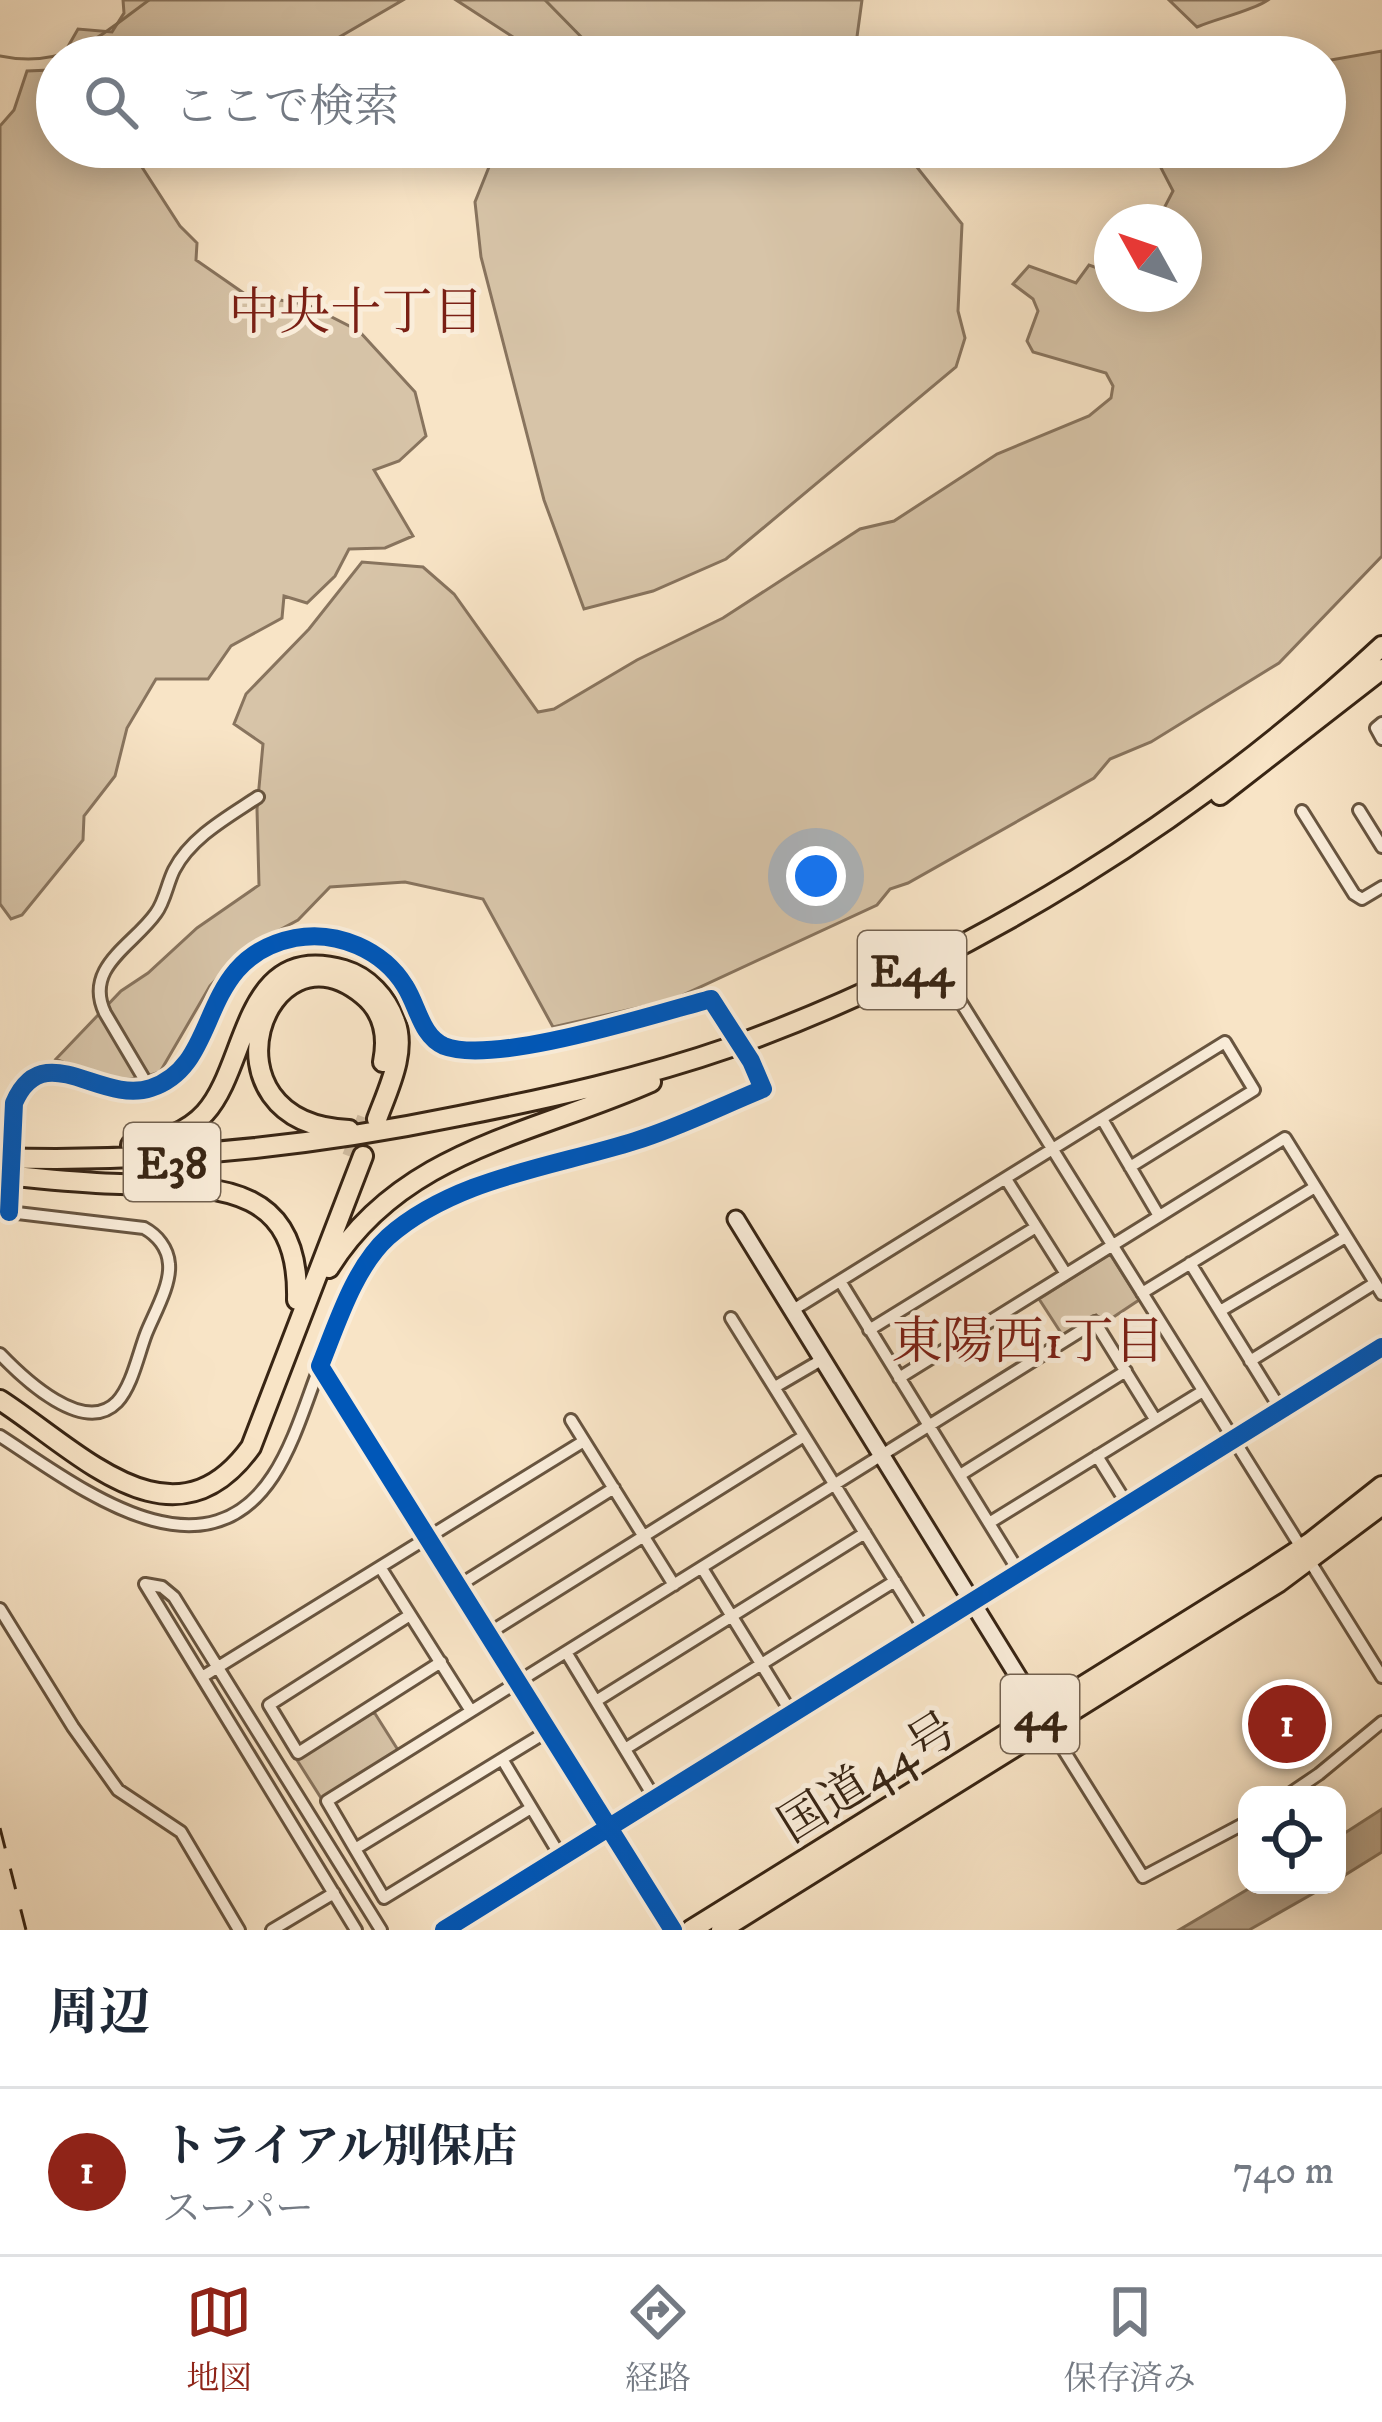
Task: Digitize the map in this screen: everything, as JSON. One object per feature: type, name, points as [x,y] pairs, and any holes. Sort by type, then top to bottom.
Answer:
[{"type":"highway","name":"E44","points":[[364,1138],[657,1070],[803,1018],[942,955],[1064,886],[1191,802],[1382,646]]},
{"type":"highway","name":"E44","points":[[364,1138],[487,1120],[661,1077],[807,1025],[1004,932],[1197,812],[1382,668]]},
{"type":"highway","points":[[0,1397],[136,1482],[188,1490],[219,1475],[244,1442],[304,1299],[398,1049],[393,1015],[377,992],[355,975],[312,967],[282,977],[256,1003],[221,1092],[209,1110],[181,1132],[130,1146],[3,1155]]},
{"type":"highway","points":[[364,1138],[386,1048],[376,1009],[359,992],[337,982],[305,980],[274,998],[259,1028],[258,1059],[269,1089],[293,1114],[325,1127],[407,1127]]},
{"type":"highway","points":[[304,1299],[353,1236],[417,1178],[460,1153],[597,1106],[661,1077]]},
{"type":"highway","name":"E38","points":[[3,1155],[197,1153],[364,1138]]},
{"type":"highway","points":[[5,1182],[199,1186],[241,1194],[280,1224],[295,1258],[304,1299]]},
{"type":"highway","name":"国道44号","points":[[1305,1555],[1382,1486]]},
{"type":"highway","name":"国道44号","points":[[721,1930],[1382,1505]]},
{"type":"highway","name":"国道44号","points":[[691,1930],[1045,1719]]},
{"type":"street","points":[[1382,723],[1376,728],[1382,739]]},
{"type":"street","points":[[150,1089],[100,1003],[100,986],[110,959],[156,914],[185,852],[258,797]]},
{"type":"street","points":[[1359,810],[1382,847]]},
{"type":"street","points":[[1302,812],[1354,894],[1361,899],[1382,886]]},
{"type":"street","points":[[3,1155],[14,1103],[21,1088],[38,1075],[55,1071],[124,1092],[150,1089],[186,1064],[217,995],[233,974],[273,944],[300,937],[326,937],[375,954],[407,988],[428,1033],[440,1045],[456,1049],[480,1051],[539,1042],[711,999],[730,1030]]},
{"type":"street","points":[[955,993],[1382,1677]]},
{"type":"street","points":[[793,1310],[1225,1042],[1254,1090],[1130,1167]]},
{"type":"street","points":[[0,1436],[142,1520],[191,1527],[235,1511],[271,1480],[362,1272],[385,1240],[418,1215],[483,1185],[640,1140],[763,1089],[751,1061]]},
{"type":"street","points":[[1102,1119],[1160,1216]]},
{"type":"street","points":[[899,1378],[1285,1138],[1379,1288],[1250,1361]]},
{"type":"street","points":[[1006,1179],[1066,1274]]},
{"type":"street","points":[[0,1354],[64,1406],[78,1413],[108,1409],[119,1400],[130,1378],[170,1269],[162,1243],[144,1228],[5,1212],[5,1182]]},
{"type":"street","points":[[1142,1293],[1315,1186]]},
{"type":"street","points":[[736,1219],[1143,1877],[1238,1827]]},
{"type":"street","points":[[868,1330],[1036,1227]]},
{"type":"street","points":[[1220,1311],[1344,1238]]},
{"type":"street","points":[[1190,1263],[1281,1410]]},
{"type":"street","points":[[840,1281],[1018,1572]]},
{"type":"street","points":[[731,1318],[925,1630]]},
{"type":"street","points":[[531,1808],[384,1898],[327,1801],[1095,1322],[1155,1419]]},
{"type":"street","points":[[444,1930],[1382,1347]]},
{"type":"street","points":[[775,1388],[823,1359]]},
{"type":"street","points":[[320,1366],[673,1930]]},
{"type":"street","points":[[960,1474],[1126,1371]]},
{"type":"street","points":[[989,1523],[1203,1391]]},
{"type":"street","points":[[571,1420],[674,1586]]},
{"type":"street","points":[[489,1633],[804,1436]]},
{"type":"street","points":[[202,1677],[584,1441]]},
{"type":"street","points":[[1096,1456],[1127,1504]]},
{"type":"street","points":[[458,1586],[614,1488]]},
{"type":"street","points":[[596,1701],[865,1533]]},
{"type":"street","points":[[380,1567],[471,1711]]},
{"type":"street","points":[[702,1568],[792,1714]]},
{"type":"street","points":[[625,1750],[895,1581]]},
{"type":"street","points":[[356,1930],[145,1584],[173,1597],[381,1930]]},
{"type":"street","points":[[0,1610],[118,1790],[181,1832],[239,1930]]},
{"type":"street","points":[[410,1615],[269,1705],[298,1753],[441,1662]]},
{"type":"street","points":[[566,1652],[655,1799]]},
{"type":"street","points":[[1300,1786],[1382,1722]]},
{"type":"street","points":[[355,1849],[548,1731]]},
{"type":"street","points":[[502,1759],[561,1858]]},
{"type":"street","points":[[272,1930],[334,1893]]},
{"type":"shaded area","points":[[123,0],[403,0],[341,36],[74,36],[78,29],[112,32],[124,13]]},
{"type":"shaded area","points":[[456,0],[862,0],[857,36],[511,36]]},
{"type":"shaded area","points":[[1169,0],[1268,0],[1197,27]]},
{"type":"shaded area","points":[[1382,51],[1382,556],[1279,663],[1151,742],[1110,759],[1094,778],[890,889],[877,905],[672,1000],[553,1027],[483,899],[405,882],[330,887],[298,920],[246,948],[210,986],[160,1072],[107,1079],[56,1059],[121,991],[197,928],[259,885],[257,809],[263,744],[234,724],[246,694],[309,629],[362,562],[423,567],[454,594],[538,712],[554,709],[637,660],[723,618],[860,529],[894,521],[997,454],[1089,416],[1111,398],[1113,386],[1106,373],[1033,352],[1027,341],[1038,311],[1033,299],[1013,284],[1029,266],[1076,283],[1089,265],[1094,267],[1094,312],[1202,312],[1202,204],[1166,204],[1173,191],[1161,168],[1346,168],[1346,57]]},
{"type":"shaded area","points":[[27,71],[36,71],[36,168],[143,168],[180,226],[197,243],[196,260],[245,294],[308,305],[359,331],[415,392],[426,436],[399,461],[374,470],[413,536],[385,548],[349,549],[335,576],[307,603],[284,596],[282,618],[231,646],[208,679],[156,679],[127,728],[115,776],[84,816],[83,840],[22,915],[11,919],[0,904],[0,126],[14,110]]},
{"type":"shaded area","points":[[489,168],[918,168],[962,224],[958,311],[965,338],[956,367],[726,559],[653,591],[584,609],[544,500],[481,257],[475,202]]},
{"type":"shaded area","points":[[1110,1254],[1139,1300],[1103,1324],[1096,1315],[1063,1336],[1039,1299]]},
{"type":"shaded area","points":[[374,1712],[398,1750],[321,1798],[297,1760]]},
{"type":"shaded area","points":[[1382,1809],[1382,1852],[1346,1874],[1346,1832]]},
{"type":"shaded area","points":[[1240,1894],[1312,1894],[1249,1930],[1179,1930]]},
{"type":"waterway","points":[[98,36],[149,0]]},
{"type":"waterway","points":[[545,0],[580,36]]},
{"type":"waterway","points":[[0,56],[36,58]]},
{"type":"tunnel","points":[[351,1157],[366,1118]]},
{"type":"railway","points":[[0,1828],[26,1930]]},
{"type":"cycle path","points":[[9,1212],[14,1103],[26,1084],[40,1074],[57,1073],[112,1088],[151,1088],[174,1075],[190,1057],[240,966],[263,949],[295,938],[327,937],[372,953],[396,973],[430,1035],[444,1046],[468,1050],[575,1036],[711,999],[751,1061],[763,1089],[651,1136],[474,1188],[414,1217],[365,1264],[320,1366],[673,1930]]},
{"type":"cycle path","points":[[444,1930],[1382,1347]]},
{"type":"place","name":"トライアル別保店","points":[[1287,1724]]},
{"type":"district","name":"中央十丁目","points":[[356,311]]},
{"type":"district","name":"東陽西1丁目","points":[[1028,1340]]}]
